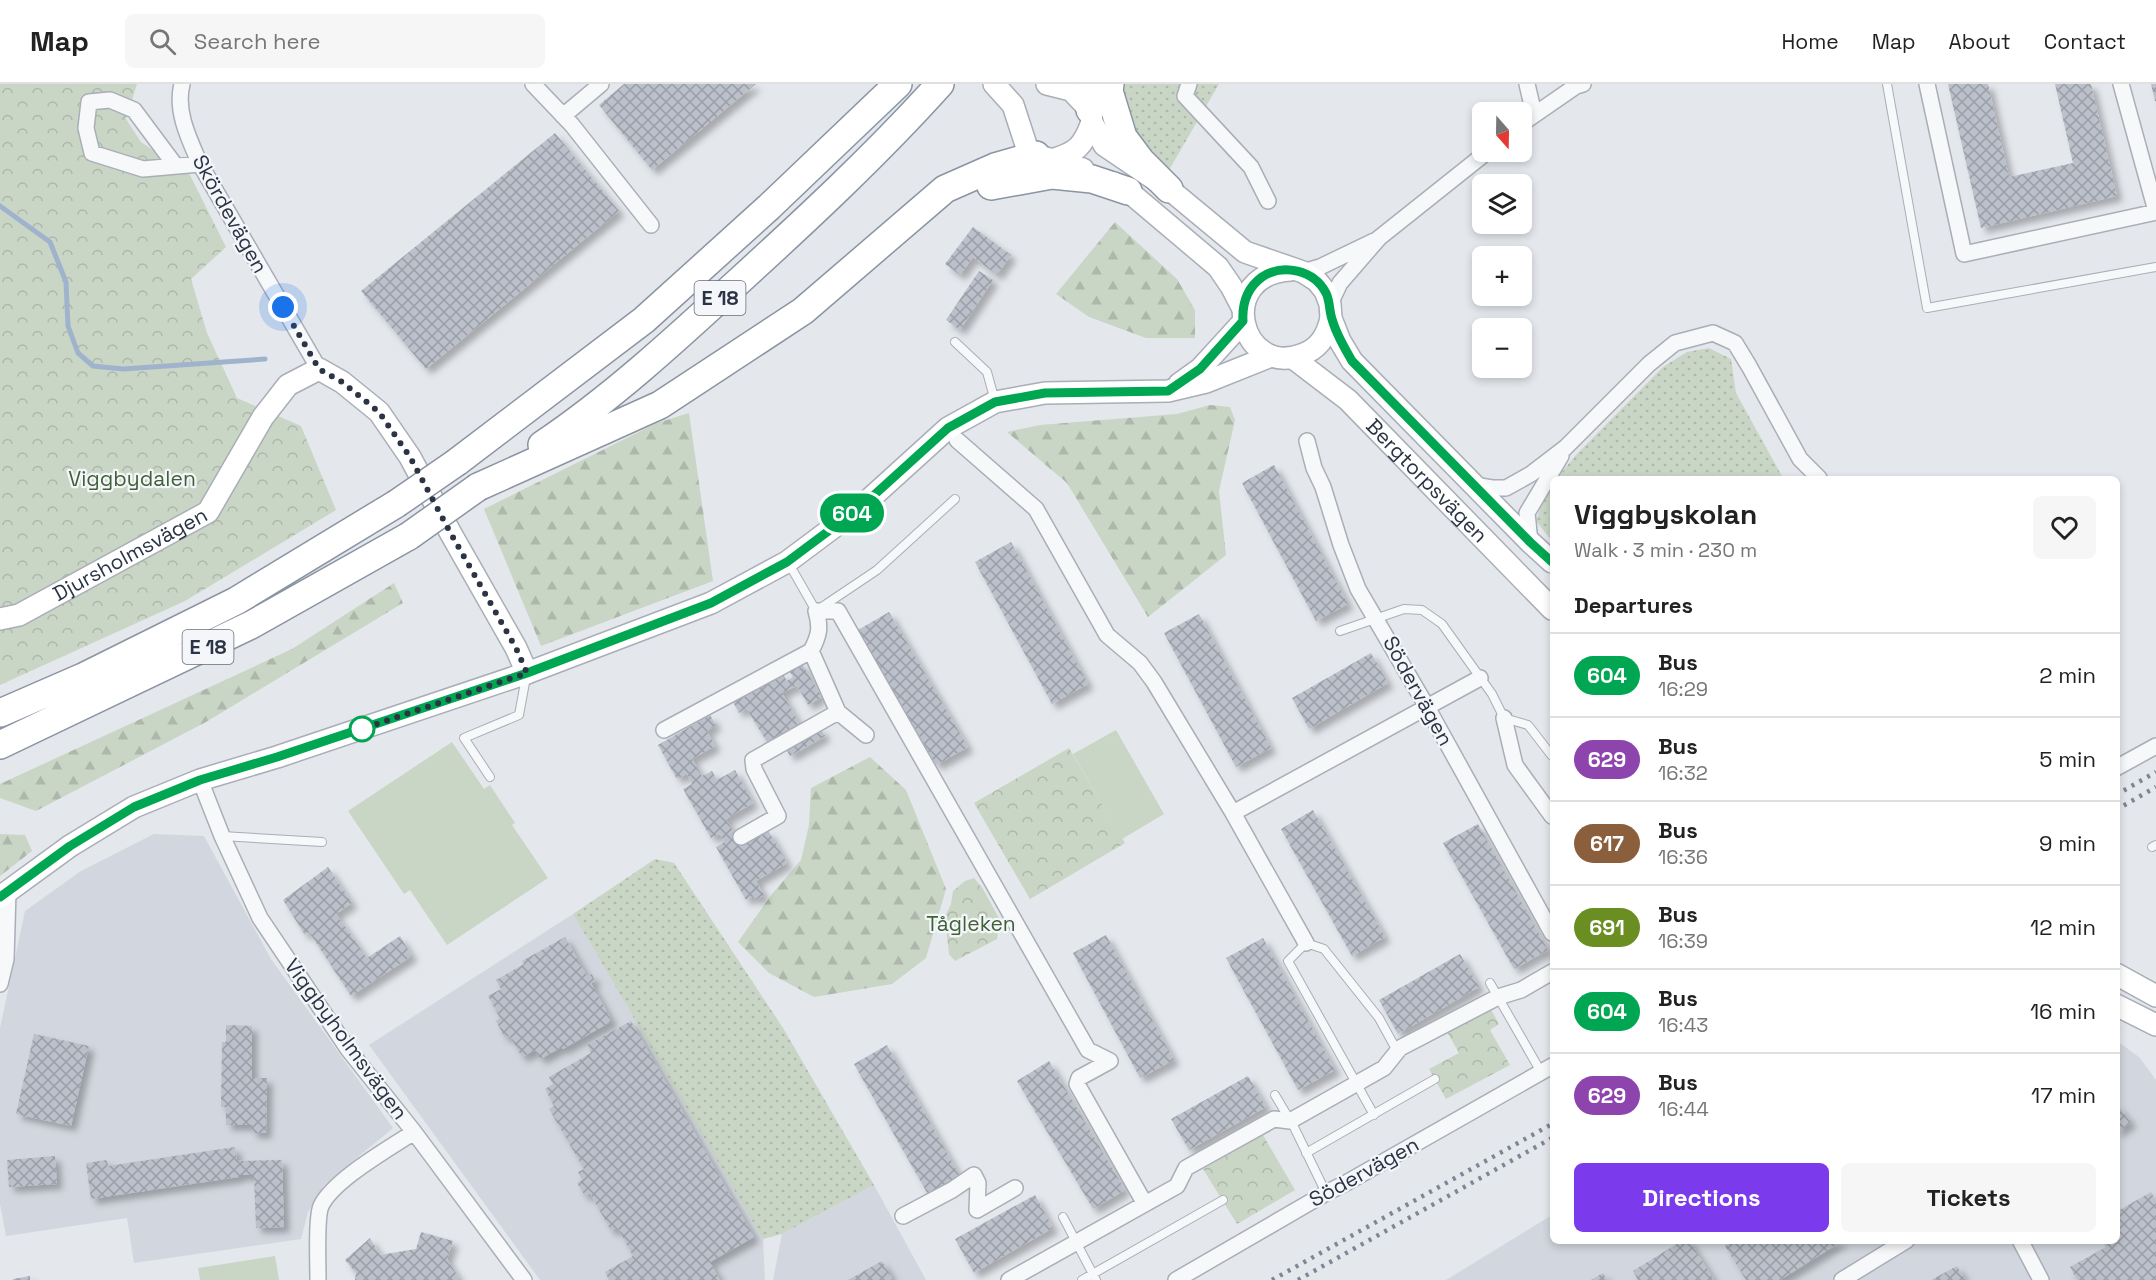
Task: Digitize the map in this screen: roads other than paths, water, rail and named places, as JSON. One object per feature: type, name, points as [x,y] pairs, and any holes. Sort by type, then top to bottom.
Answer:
[{"type":"highway","points":[[769,207],[876,84]]},
{"type":"highway","name":"E 18","points":[[0,713],[83,677],[236,601],[396,504],[457,462],[644,320],[769,207],[898,84]]},
{"type":"highway","name":"E 18","points":[[0,745],[252,625],[409,536],[562,431],[672,343],[811,215],[940,84]]},
{"type":"highway","points":[[1110,84],[1109,91],[1123,137],[1141,161],[1169,189]]},
{"type":"highway","points":[[478,487],[660,405],[803,311],[945,189],[995,167],[1043,158]]},
{"type":"highway","points":[[917,212],[1000,183],[1052,175],[1092,179],[1128,191]]},
{"type":"street","name":"Skördevägen","points":[[182,84],[179,96],[187,133],[200,164],[319,369]]},
{"type":"street","points":[[533,84],[563,116],[651,225]]},
{"type":"street","points":[[563,116],[601,84]]},
{"type":"street","points":[[994,84],[1013,105],[1027,148],[1043,158],[1096,173],[1128,191],[1218,267],[1231,286],[1243,315],[1247,333],[1258,348],[1271,356],[1293,358],[1311,352],[1321,343],[1328,331],[1331,311],[1340,283],[1379,238],[1474,162]]},
{"type":"street","name":"Bergtorpsvägen","points":[[1047,84],[1071,90],[1092,105],[1104,145],[1169,189],[1245,252],[1317,280],[1325,291],[1340,341],[1352,361],[1550,560]]},
{"type":"street","points":[[1189,84],[1185,96],[1251,167],[1268,201]]},
{"type":"street","points":[[1527,84],[1534,114],[1576,86],[1583,84]]},
{"type":"street","points":[[1927,84],[1964,254],[2156,212],[2121,84]]},
{"type":"street","points":[[175,165],[134,110],[110,100],[89,102],[86,128],[92,153],[143,169],[200,164]]},
{"type":"street","points":[[1043,158],[1066,156],[1079,149],[1087,136],[1092,105]]},
{"type":"street","points":[[1168,391],[1200,369],[1243,315],[1253,285],[1264,276],[1277,270],[1297,271],[1320,267],[1379,238]]},
{"type":"street","points":[[1474,485],[1506,488],[1531,474],[1565,448],[1648,364],[1675,343],[1713,333],[1734,343],[1800,459],[1817,476]]},
{"type":"street","points":[[0,984],[6,959],[4,894],[70,846],[134,807],[200,780],[309,747],[527,673],[711,603],[787,562],[862,506],[948,428],[995,402],[1045,393],[1168,391],[1206,382],[1271,356]]},
{"type":"street","name":"Bergtorpsvägen","points":[[1293,358],[1348,400],[1550,607]]},
{"type":"street","points":[[319,369],[342,382],[379,412],[410,457],[516,648],[527,673]]},
{"type":"street","name":"Djursholmsvägen","points":[[0,619],[20,615],[208,512],[263,417],[288,384],[319,369]]},
{"type":"street","points":[[957,440],[1036,509],[1107,635],[1140,663],[1147,672],[1233,813],[1306,943]]},
{"type":"street","name":"Södervägen","points":[[1307,441],[1314,468],[1323,487],[1359,589],[1427,706],[1550,929]]},
{"type":"street","points":[[1530,542],[1527,513],[1565,448]]},
{"type":"street","points":[[664,730],[811,651],[819,635],[820,625],[816,611],[838,611],[1088,1050],[1110,1061],[1079,1078],[1077,1084],[1145,1204]]},
{"type":"street","points":[[811,651],[838,712],[866,735]]},
{"type":"street","points":[[1233,813],[1480,678]]},
{"type":"street","points":[[741,837],[778,816],[754,769],[753,760],[838,712]]},
{"type":"street","points":[[1504,718],[1515,765],[1550,813]]},
{"type":"street","points":[[2120,766],[2156,746]]},
{"type":"street","name":"Viggbyholmsvägen","points":[[200,780],[222,836],[260,918],[348,1049],[414,1132],[524,1280]]},
{"type":"street","points":[[1009,1280],[1177,1186],[1186,1168],[1274,1119],[1290,1121],[1384,1068],[1400,1048],[1498,997],[1521,990],[1550,973]]},
{"type":"street","points":[[2120,976],[2156,996]]},
{"type":"street","points":[[2120,1007],[2156,1025]]},
{"type":"street","name":"Södervägen","points":[[1176,1280],[1547,1069]]},
{"type":"street","points":[[318,1280],[320,1208],[329,1193],[362,1167],[414,1132]]},
{"type":"street","points":[[903,1216],[952,1190],[974,1175],[978,1183],[977,1210],[1015,1188]]},
{"type":"street","points":[[1842,1280],[1900,1244]]},
{"type":"street","points":[[2022,1244],[2041,1280]]},
{"type":"lane","points":[[1887,84],[1927,308],[2156,267]]},
{"type":"lane","points":[[955,342],[987,372],[995,402]]},
{"type":"lane","points":[[787,562],[816,611],[877,570],[955,499]]},
{"type":"lane","points":[[1340,631],[1404,609],[1422,610],[1442,624],[1492,694],[1504,718],[1528,725],[1550,753]]},
{"type":"lane","points":[[490,777],[464,738],[519,715],[527,673]]},
{"type":"lane","points":[[222,836],[322,842]]},
{"type":"lane","points":[[1374,1115],[1288,961],[1306,943],[1324,949],[1379,1018],[1397,1051]]},
{"type":"lane","points":[[1490,983],[1547,1069]]},
{"type":"lane","points":[[1306,1153],[1435,1078]]},
{"type":"lane","points":[[1275,1095],[1326,1193]]},
{"type":"lane","points":[[1082,1280],[1095,1277],[1223,1200]]},
{"type":"lane","points":[[1063,1217],[1095,1277]]},
{"type":"waterway","points":[[0,206],[50,242],[66,282],[68,326],[78,353],[93,366],[123,369],[265,359]]},
{"type":"railway","points":[[2120,793],[2156,772]]},
{"type":"railway","points":[[2120,808],[2156,787]]},
{"type":"railway","points":[[1272,1280],[1550,1125]]},
{"type":"railway","points":[[1298,1280],[1550,1139]]},
{"type":"park label","name":"Viggbydalen","points":[[132,479]]},
{"type":"park label","name":"Tågleken","points":[[971,924]]}]
